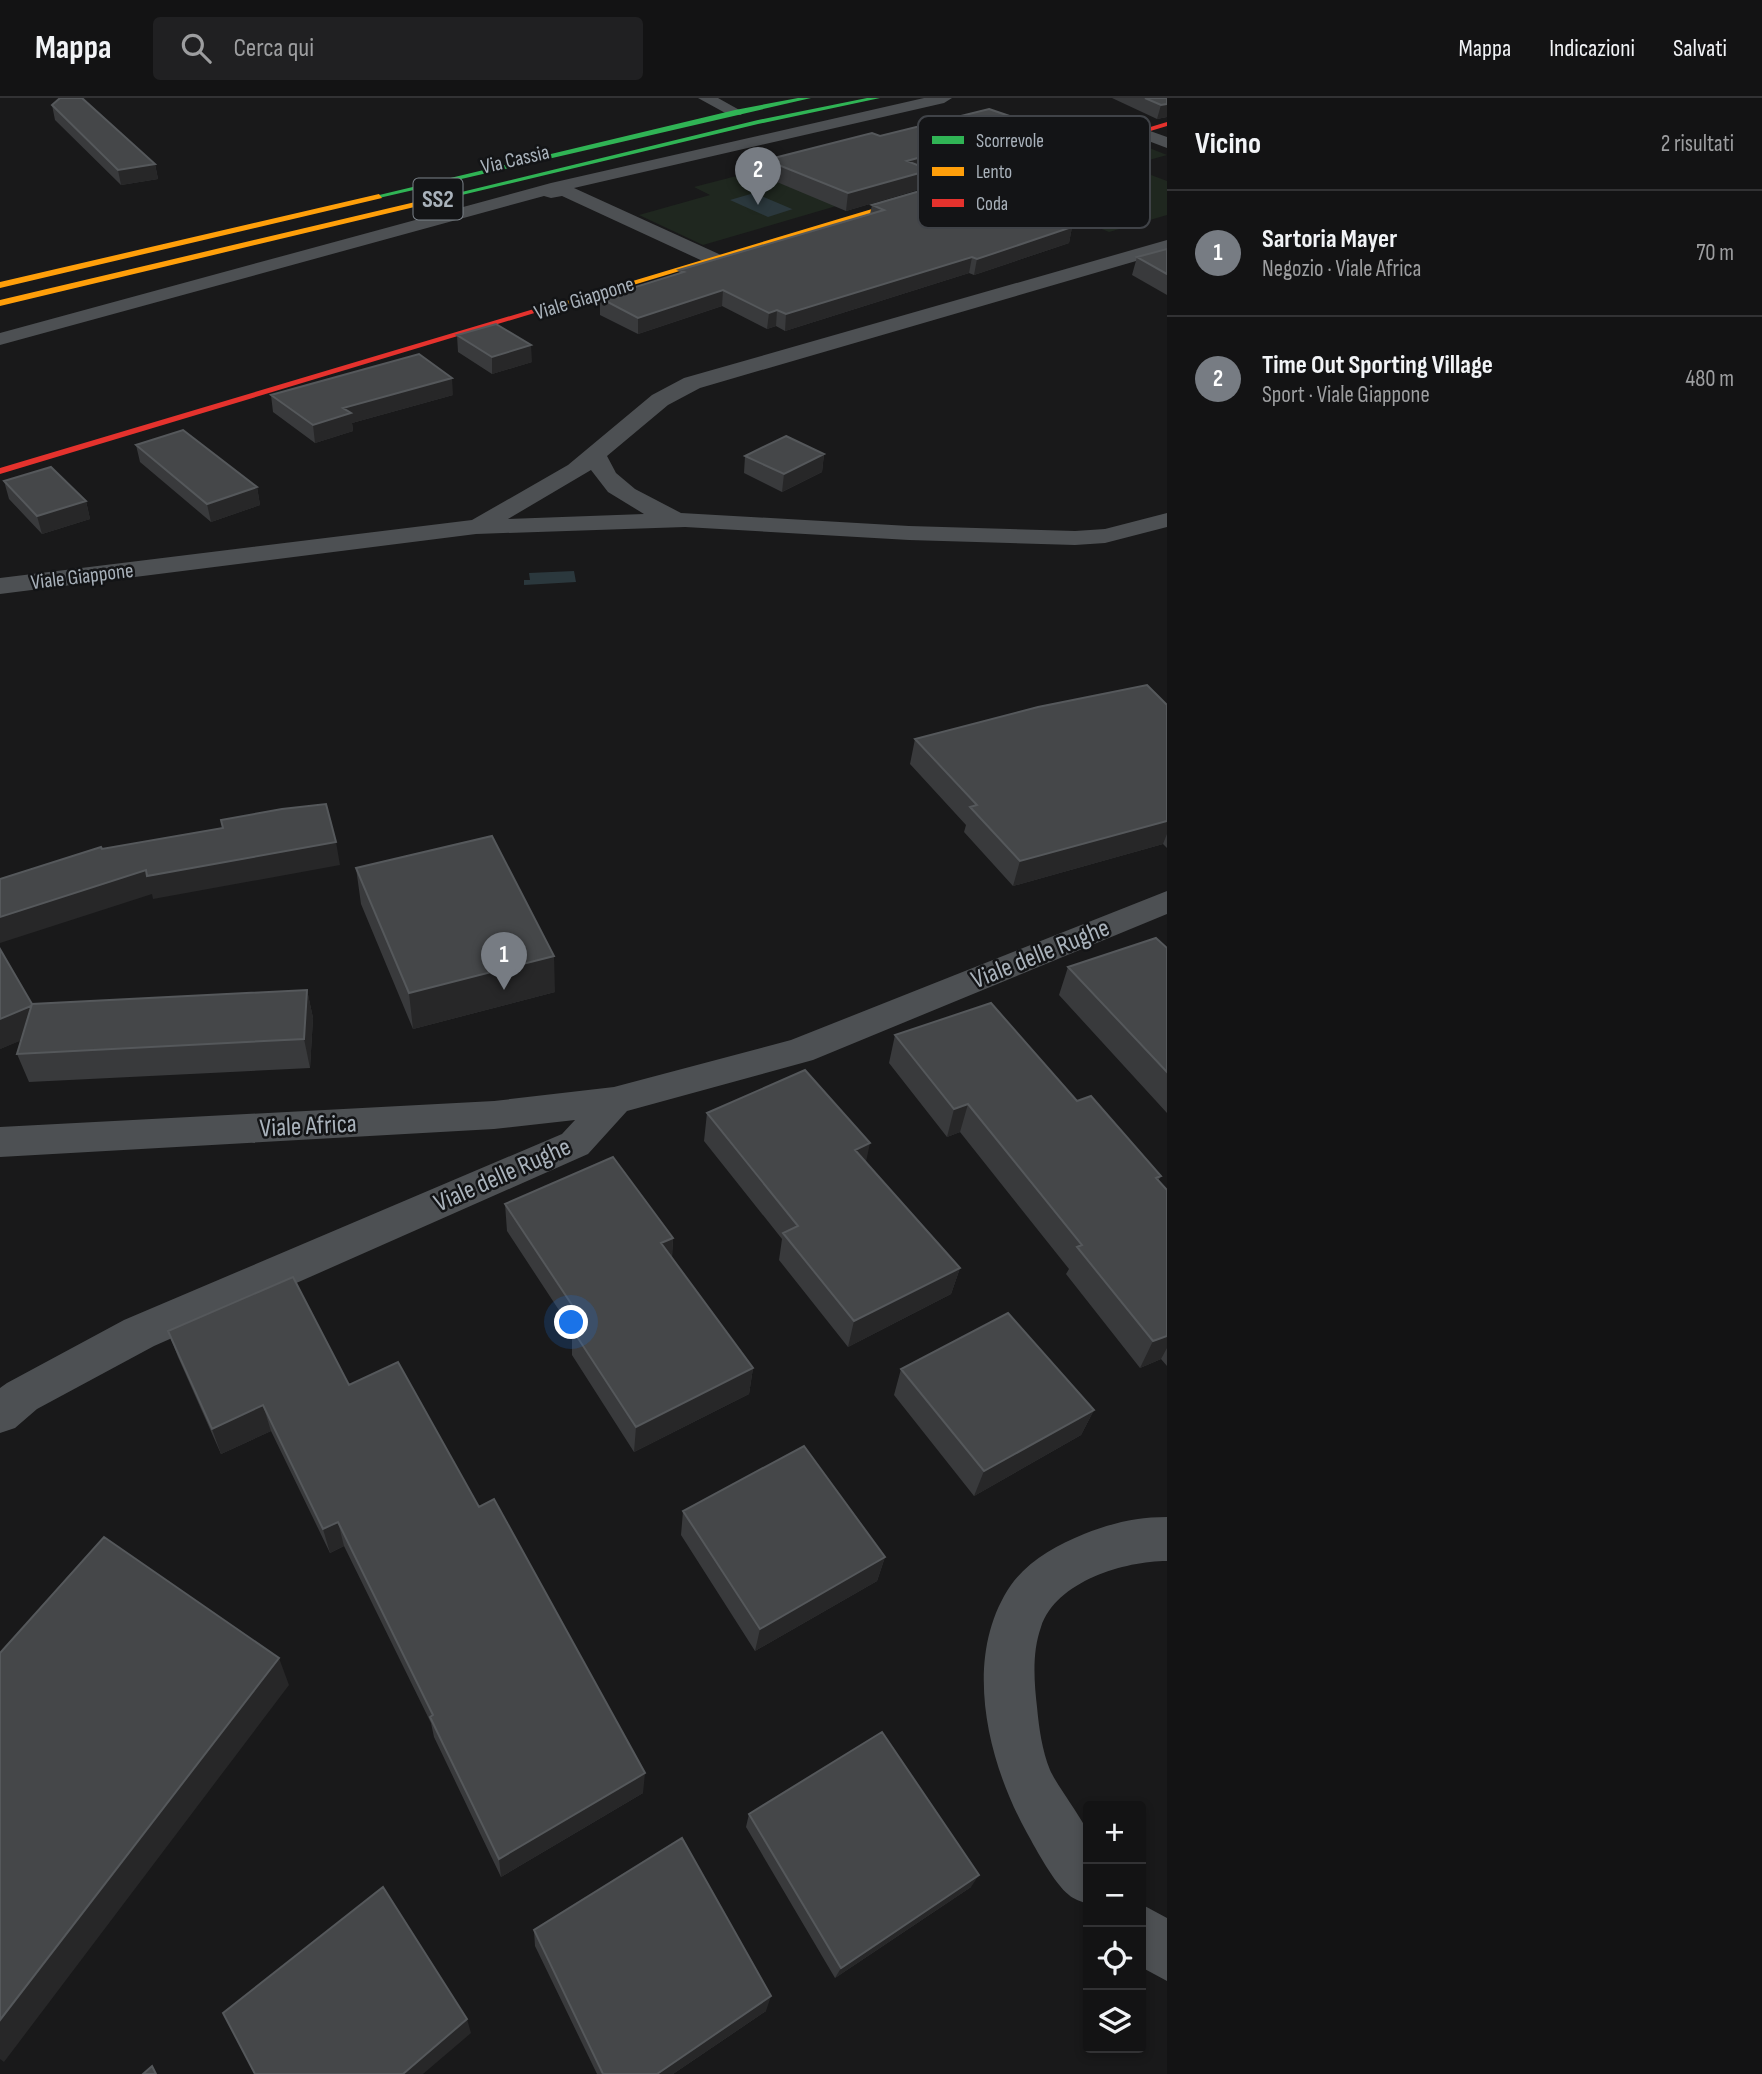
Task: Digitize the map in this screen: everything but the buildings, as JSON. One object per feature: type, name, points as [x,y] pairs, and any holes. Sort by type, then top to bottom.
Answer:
[{"type":"main road","points":[[0,285],[734,112],[808,98]]},
{"type":"main road","name":"Via Cassia","points":[[0,294],[743,116],[836,98]]},
{"type":"main road","name":"Via Cassia","points":[[0,303],[758,122],[877,98]]},
{"type":"main road","name":"Viale Giappone","points":[[0,471],[918,197]]},
{"type":"main road","points":[[0,318],[164,270],[179,261]]},
{"type":"street","points":[[706,98],[734,112]]},
{"type":"street","points":[[0,339],[557,187],[944,98]]},
{"type":"street","points":[[1150,136],[1167,143]]},
{"type":"street","points":[[0,347],[564,190],[714,259]]},
{"type":"street","points":[[476,527],[555,484],[595,456],[660,400],[692,383],[1167,246]]},
{"type":"street","points":[[1135,255],[1167,267]]},
{"type":"street","points":[[595,456],[600,468],[615,487],[639,502],[685,520]]},
{"type":"street","name":"Viale Giappone","points":[[0,586],[476,527],[685,520],[909,533],[1075,538],[1132,530],[1167,520]]},
{"type":"street","name":"Viale delle Rughe","points":[[0,1414],[22,1396],[139,1333],[575,1144],[614,1101],[800,1051],[1167,901]]},
{"type":"street","name":"Viale Africa","points":[[0,1142],[494,1115],[614,1101]]},
{"type":"street","points":[[1083,1869],[1041,1805],[1021,1758],[1013,1718],[1013,1643],[1023,1610],[1048,1580],[1104,1547],[1148,1539],[1167,1539]]},
{"type":"street","points":[[1146,1936],[1167,1953]]},
{"type":"shaded area","points":[[1150,148],[1167,155],[1150,160]]},
{"type":"shaded area","points":[[752,172],[772,180],[908,185],[703,245],[639,215],[710,195],[694,187]]},
{"type":"shaded area","points":[[1150,175],[1167,181],[1167,215],[1150,220]]},
{"type":"shaded area","points":[[754,193],[793,209],[768,217],[730,200]]},
{"type":"shaded area","points":[[1099,228],[1123,228],[1109,232]]},
{"type":"shaded area","points":[[574,571],[576,582],[524,585],[524,580],[530,580],[529,573]]},
{"type":"traffic: fast","points":[[379,196],[735,112],[808,98]]},
{"type":"traffic: fast","points":[[445,197],[758,122],[877,98]]},
{"type":"traffic: slow","points":[[0,285],[379,196]]},
{"type":"traffic: slow","points":[[0,303],[445,197]]},
{"type":"traffic: slow","points":[[557,305],[885,208]]},
{"type":"traffic: jam","points":[[1150,129],[1167,124]]},
{"type":"traffic: jam","points":[[885,208],[918,198]]},
{"type":"traffic: jam","points":[[0,471],[557,305]]},
{"type":"place","name":"Time Out Sporting Village","points":[[758,205]]},
{"type":"place","name":"Sartoria Mayer","points":[[504,990]]}]
